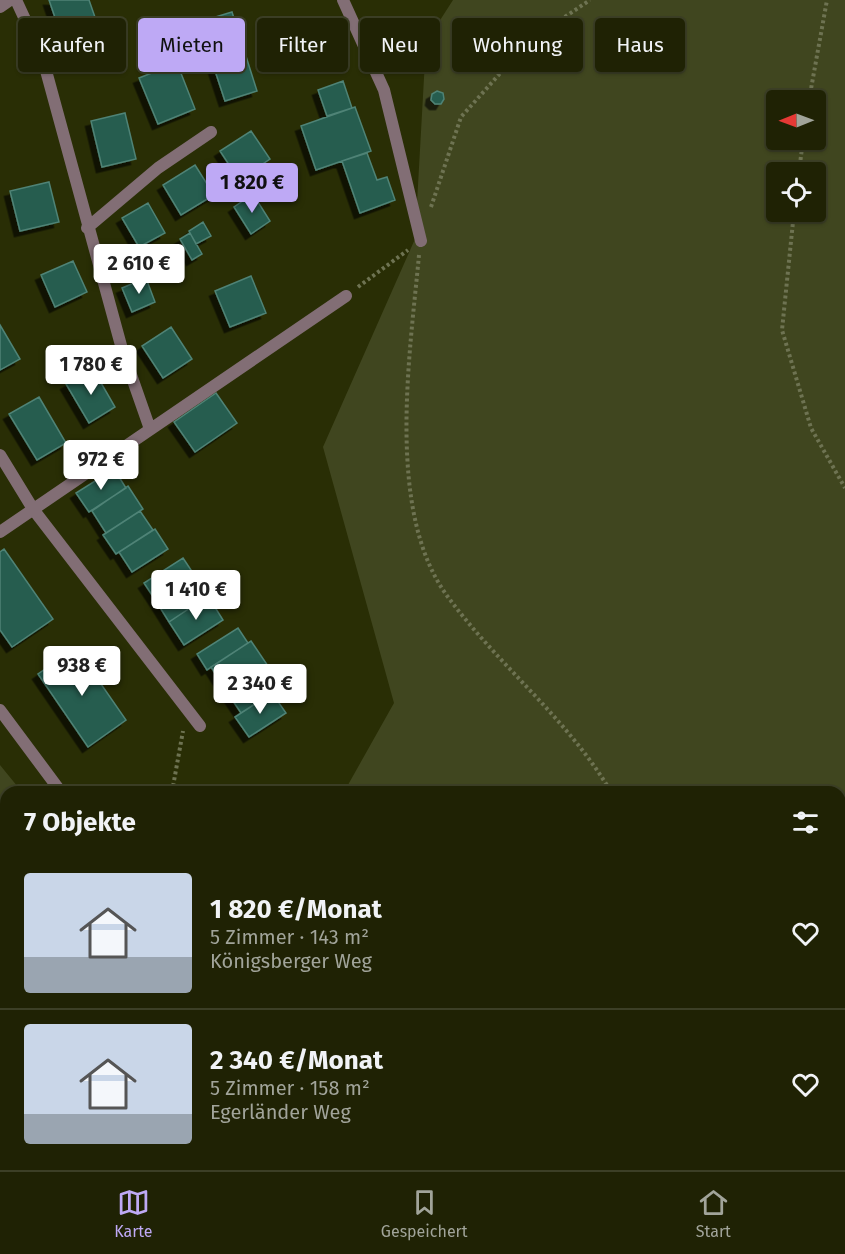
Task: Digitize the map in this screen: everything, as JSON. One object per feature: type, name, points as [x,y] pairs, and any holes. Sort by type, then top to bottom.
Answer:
[{"type":"street","points":[[0,7],[10,0]]},
{"type":"street","points":[[16,0],[42,56],[68,144],[87,228],[122,350],[150,429]]},
{"type":"street","points":[[343,0],[384,90],[420,241]]},
{"type":"street","points":[[87,228],[158,168],[211,132]]},
{"type":"street","points":[[0,532],[345,296]]},
{"type":"street","points":[[0,455],[33,509],[200,726]]},
{"type":"street","points":[[0,710],[57,786]]},
{"type":"path","points":[[590,0],[529,41],[461,117],[420,241],[409,372],[407,460],[419,540],[431,572],[448,598],[566,731],[608,786]]},
{"type":"path","points":[[811,90],[827,0]]},
{"type":"path","points":[[793,222],[782,330],[811,428],[845,488]]},
{"type":"path","points":[[372,277],[420,241]]},
{"type":"path","points":[[173,786],[182,735]]},
{"type":"green space","points":[[453,0],[845,0],[845,786],[347,786],[394,703],[323,447],[415,239],[424,72],[440,72],[440,20]]},
{"type":"green space","points":[[0,765],[17,786],[0,786]]},
{"type":"building","points":[[49,0],[89,0],[95,18],[55,18]]},
{"type":"building","points":[[232,12],[234,18],[212,18]]},
{"type":"building","points":[[245,53],[257,91],[225,101],[215,72],[245,72]]},
{"type":"building","points":[[154,72],[181,72],[195,109],[158,124],[139,78]]},
{"type":"building","points":[[343,81],[352,108],[327,116],[318,90]]},
{"type":"building","points":[[437,91],[443,93],[444,99],[441,104],[435,104],[431,100],[432,94]]},
{"type":"building","points":[[355,107],[371,151],[316,170],[301,126]]},
{"type":"building","points":[[125,113],[136,159],[102,167],[91,121]]},
{"type":"building","points":[[251,131],[270,159],[239,180],[220,151]]},
{"type":"building","points":[[367,153],[377,180],[387,177],[395,200],[360,213],[342,161]]},
{"type":"building","points":[[195,165],[214,195],[181,215],[163,185]]},
{"type":"building","points":[[49,182],[59,222],[20,231],[10,191]]},
{"type":"building","points":[[253,194],[270,221],[251,234],[234,207]]},
{"type":"building","points":[[148,203],[165,233],[139,247],[122,218]]},
{"type":"building","points":[[203,222],[211,236],[196,244],[189,231]]},
{"type":"building","points":[[190,233],[202,254],[192,260],[180,239]]},
{"type":"building","points":[[73,261],[87,292],[55,307],[41,275]]},
{"type":"building","points":[[251,276],[266,313],[230,327],[215,291]]},
{"type":"building","points":[[146,278],[155,302],[132,312],[122,288]]},
{"type":"building","points":[[0,325],[20,359],[0,370]]},
{"type":"building","points":[[171,327],[192,359],[163,378],[142,346]]},
{"type":"building","points":[[93,369],[115,407],[89,423],[66,384]]},
{"type":"building","points":[[216,393],[237,423],[195,452],[174,422]]},
{"type":"building","points":[[39,397],[66,443],[37,460],[9,414]]},
{"type":"building","points":[[114,469],[126,488],[89,512],[76,493]]},
{"type":"building","points":[[128,486],[143,509],[106,533],[92,511]]},
{"type":"building","points":[[140,511],[153,530],[116,554],[103,535]]},
{"type":"building","points":[[155,529],[168,549],[132,572],[119,552]]},
{"type":"building","points":[[4,549],[53,619],[12,647],[0,630],[0,552]]},
{"type":"building","points":[[183,558],[195,576],[156,601],[144,583]]},
{"type":"building","points":[[195,576],[208,596],[169,622],[156,601]]},
{"type":"building","points":[[208,596],[223,620],[184,645],[169,622]]},
{"type":"building","points":[[238,628],[248,643],[207,670],[197,654]]},
{"type":"building","points":[[251,641],[268,666],[227,692],[211,667]]},
{"type":"building","points":[[76,648],[126,720],[88,747],[38,674]]},
{"type":"building","points":[[268,666],[281,687],[241,713],[227,692]]},
{"type":"building","points":[[272,693],[286,713],[249,737],[235,717]]}]
